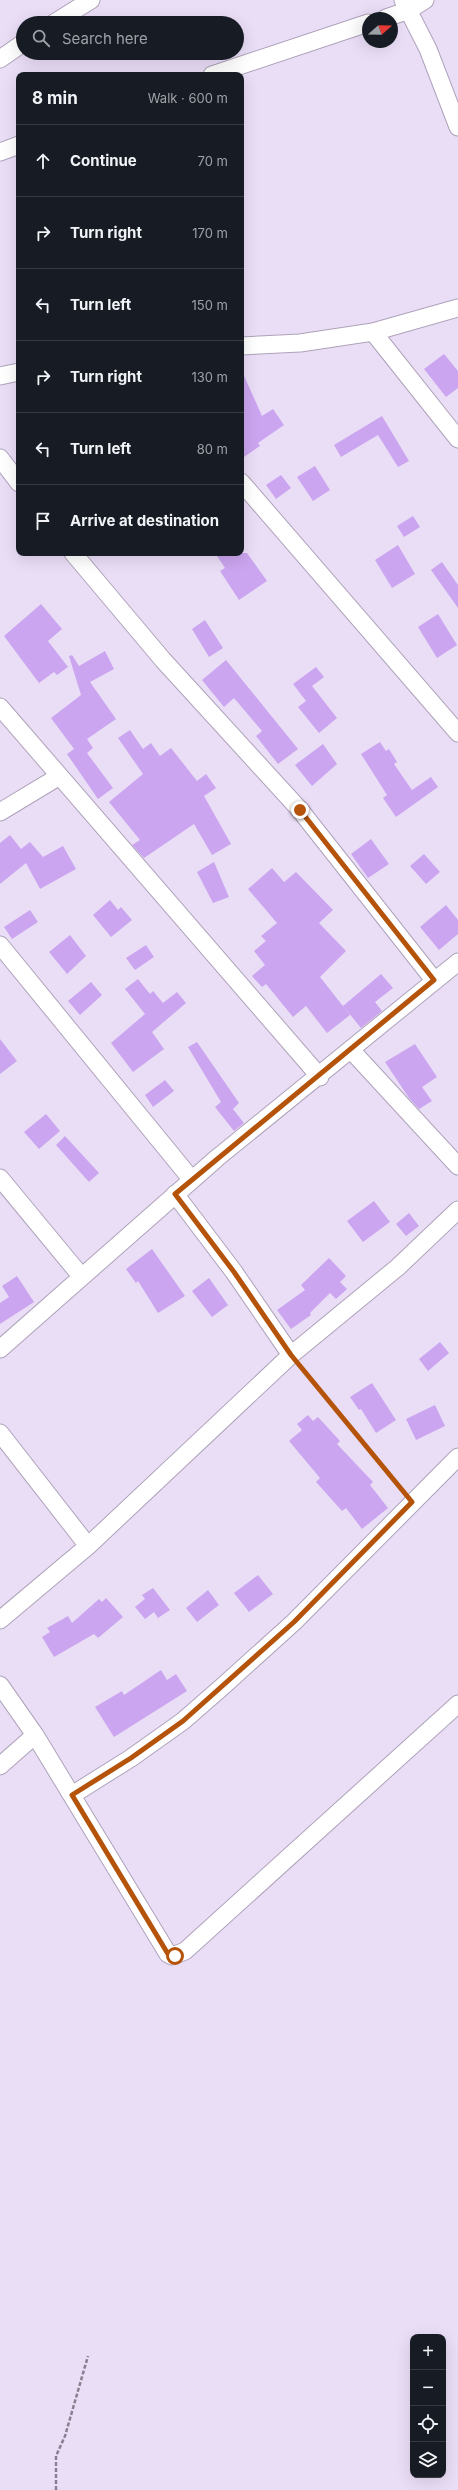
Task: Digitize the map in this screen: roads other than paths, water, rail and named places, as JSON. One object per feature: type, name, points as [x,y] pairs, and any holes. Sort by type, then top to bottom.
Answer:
[{"type":"street","points":[[65,16],[91,0]]},
{"type":"street","points":[[395,12],[406,5],[425,0]]},
{"type":"street","points":[[406,5],[458,127]]},
{"type":"street","points":[[221,72],[362,26]]},
{"type":"street","points":[[0,152],[16,145]]},
{"type":"street","points":[[244,346],[300,343],[372,332],[458,308]]},
{"type":"street","points":[[372,332],[458,439]]},
{"type":"street","points":[[0,376],[16,373]]},
{"type":"street","points":[[0,458],[16,479]]},
{"type":"street","points":[[244,485],[458,734]]},
{"type":"street","points":[[76,556],[163,660],[300,810],[434,980]]},
{"type":"street","points":[[0,707],[58,777],[320,1077]]},
{"type":"street","points":[[0,812],[58,777]]},
{"type":"street","points":[[0,945],[192,1180]]},
{"type":"street","points":[[0,1349],[175,1194],[320,1077],[434,980],[458,962]]},
{"type":"street","points":[[351,1050],[458,1166]]},
{"type":"street","points":[[0,1178],[81,1276]]},
{"type":"street","points":[[175,1194],[234,1272],[291,1355]]},
{"type":"street","points":[[0,1620],[88,1546],[291,1355],[398,1267],[458,1210]]},
{"type":"street","points":[[0,1434],[88,1546]]},
{"type":"street","points":[[72,1795],[131,1758],[183,1721],[294,1622],[412,1502],[458,1458]]},
{"type":"street","points":[[0,1685],[35,1735],[168,1954],[175,1956],[185,1951],[458,1704]]},
{"type":"street","points":[[0,1766],[35,1735]]}]
